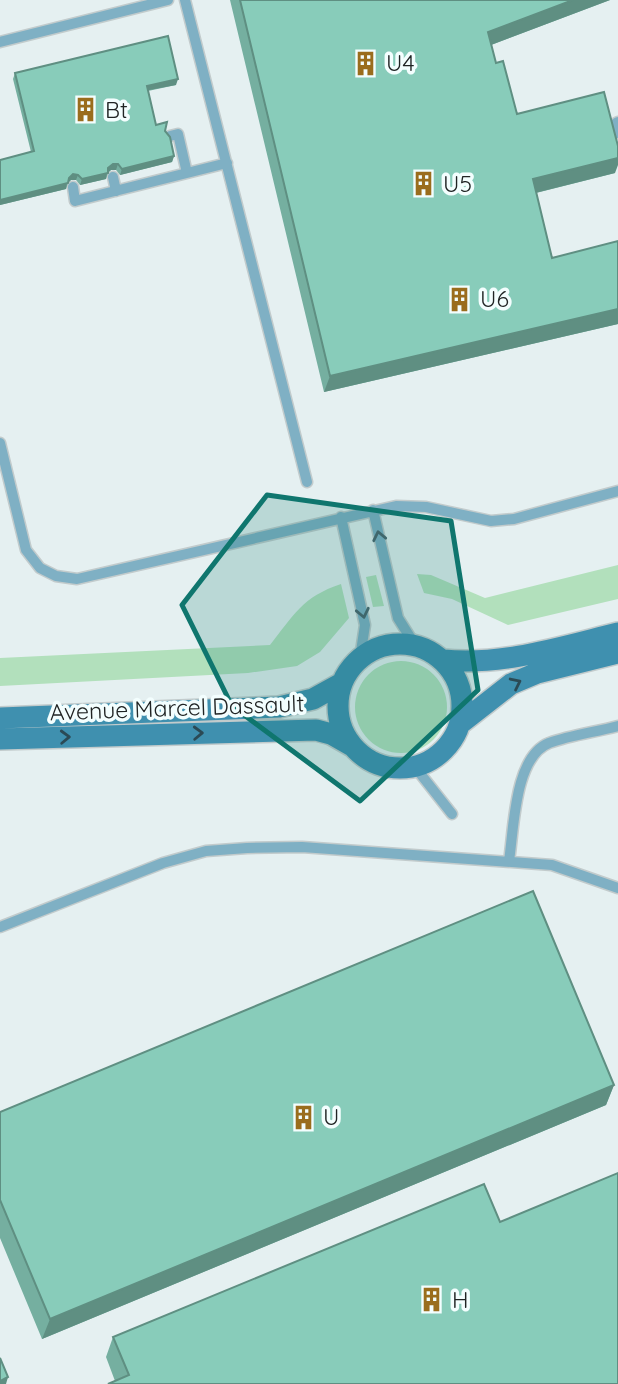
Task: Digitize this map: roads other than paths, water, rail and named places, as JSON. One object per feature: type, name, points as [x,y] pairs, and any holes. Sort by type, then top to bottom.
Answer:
[{"type":"main road","points":[[443,660],[480,662],[544,651],[618,633]]},
{"type":"main road","points":[[396,644],[415,645],[443,660],[454,673],[461,689],[461,723],[456,736],[445,750],[431,761],[415,767],[397,769],[380,766],[365,758],[352,746],[343,732],[338,716],[342,682],[360,658],[377,648],[396,644]]},
{"type":"main road","points":[[461,723],[510,684],[537,673],[618,653]]},
{"type":"main road","name":"Avenue Marcel Dassault","points":[[0,718],[279,707],[313,699],[342,682]]},
{"type":"main road","name":"Avenue Marcel Dassault","points":[[0,739],[316,730],[331,734],[352,746]]},
{"type":"lane","points":[[0,42],[167,0]]},
{"type":"lane","points":[[185,0],[307,482]]},
{"type":"lane","points":[[618,122],[618,133]]},
{"type":"lane","points":[[170,136],[178,134],[187,173]]},
{"type":"lane","points":[[73,187],[75,201],[227,163]]},
{"type":"lane","points":[[114,177],[116,191]]},
{"type":"lane","points":[[0,443],[26,550],[40,568],[56,576],[77,579],[396,506],[426,507],[491,521],[514,519],[618,491]]},
{"type":"lane","points":[[373,510],[398,618],[415,645]]},
{"type":"lane","points":[[341,517],[365,625],[360,658]]},
{"type":"lane","points":[[509,862],[521,780],[534,753],[548,743],[618,726]]},
{"type":"lane","points":[[415,767],[452,814]]},
{"type":"lane","points":[[0,928],[163,863],[206,852],[247,848],[302,847],[552,865],[618,888]]},
{"type":"place","name":"U4","points":[[366,63]]},
{"type":"place","name":"Bt","points":[[85,110]]},
{"type":"place","name":"U5","points":[[423,184]]},
{"type":"place","name":"U6","points":[[460,299]]},
{"type":"place","name":"U","points":[[303,1117]]},
{"type":"place","name":"H","points":[[432,1300]]}]
